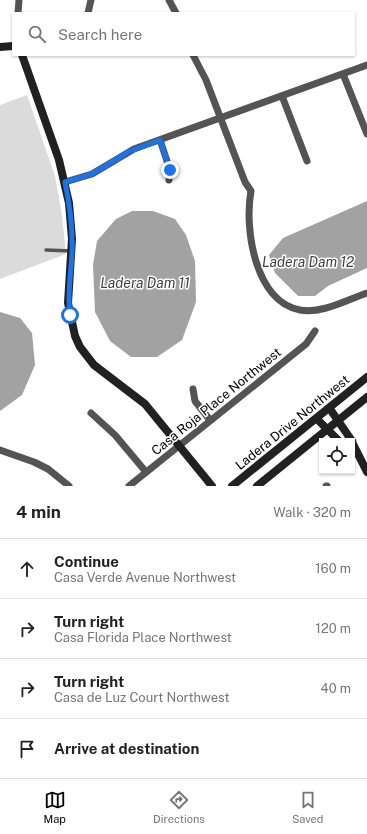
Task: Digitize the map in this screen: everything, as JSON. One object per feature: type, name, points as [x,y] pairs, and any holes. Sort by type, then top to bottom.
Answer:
[{"type":"street","points":[[18,12],[19,0]]},
{"type":"street","points":[[88,12],[91,0]]},
{"type":"street","points":[[171,0],[176,12]]},
{"type":"street","points":[[0,47],[12,46]]},
{"type":"street","points":[[22,56],[65,182],[71,221],[72,251],[68,303],[75,336],[80,347],[101,372],[145,404],[212,486]]},
{"type":"street","points":[[194,56],[206,80],[244,182],[252,191],[249,203],[250,239],[270,291],[283,303],[300,310],[314,310],[367,293]]},
{"type":"street","points":[[65,182],[92,174],[128,152],[367,65]]},
{"type":"street","points":[[343,74],[367,134]]},
{"type":"street","points":[[282,96],[307,161]]},
{"type":"street","points":[[160,140],[170,170],[169,180]]},
{"type":"street","name":"Casa Roja Place Northwest","points":[[129,486],[306,344],[315,331]]},
{"type":"street","name":"Ladera Drive Northwest","points":[[232,486],[330,409],[367,377]]},
{"type":"street","points":[[193,389],[195,401],[210,420]]},
{"type":"street","name":"Ladera Drive Northwest","points":[[257,486],[367,397]]},
{"type":"street","points":[[330,409],[350,438]]},
{"type":"street","points":[[91,413],[115,435],[146,472]]},
{"type":"street","points":[[317,419],[336,438]]},
{"type":"street","points":[[355,447],[366,469]]},
{"type":"street","points":[[0,450],[34,462],[48,469],[69,486]]},
{"type":"street","points":[[355,456],[366,469]]},
{"type":"lane","points":[[46,250],[72,251]]},
{"type":"shaded area","points":[[27,95],[55,176],[62,215],[66,254],[0,279],[0,105]]},
{"type":"water","name":"Ladera Dam 12","points":[[367,201],[367,268],[328,286],[315,296],[298,296],[275,273],[269,255],[283,238]]},
{"type":"water","name":"Ladera Dam 11","points":[[132,211],[153,211],[175,219],[186,235],[195,261],[196,302],[182,340],[157,357],[131,357],[110,341],[95,312],[93,265],[97,241],[116,219]]},
{"type":"water","points":[[0,312],[20,318],[32,333],[35,365],[22,395],[0,411]]},
{"type":"route","points":[[70,315],[68,291],[72,239],[69,203],[65,182],[102,170],[128,152],[160,140],[170,170]]}]
